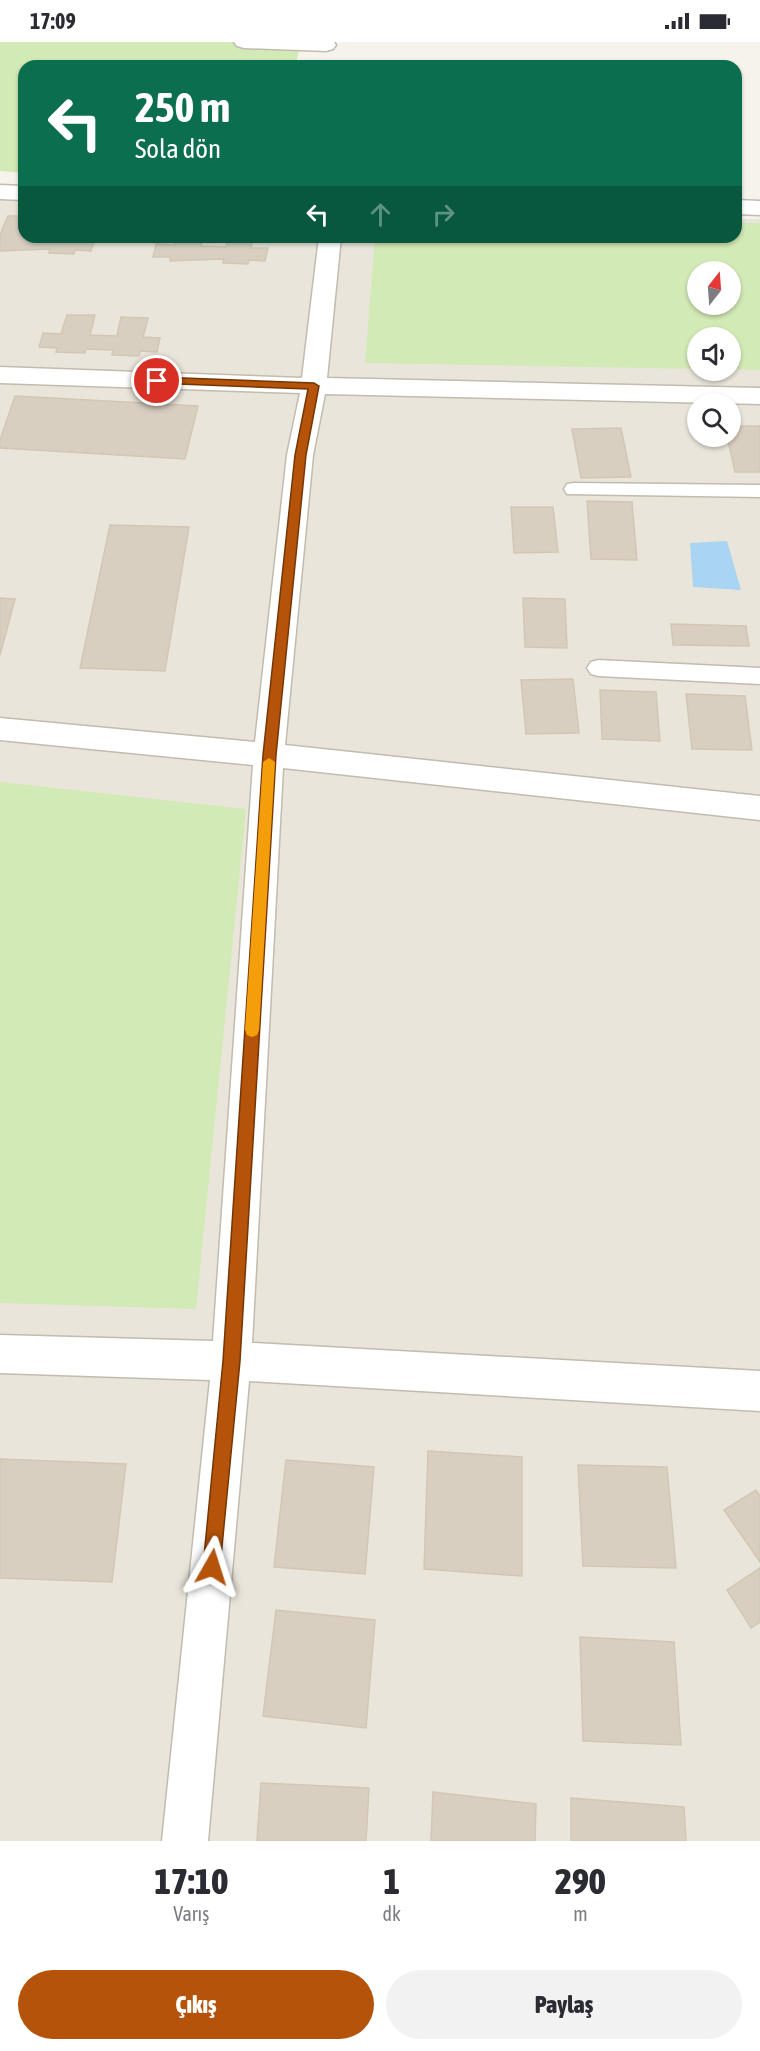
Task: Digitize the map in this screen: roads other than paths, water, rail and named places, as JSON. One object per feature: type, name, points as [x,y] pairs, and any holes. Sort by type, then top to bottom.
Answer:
[{"type":"street","points":[[244,42],[327,43],[323,60]]},
{"type":"street","points":[[0,192],[18,193]]},
{"type":"street","points":[[742,207],[760,208]]},
{"type":"street","points":[[185,1841],[231,1361],[269,755],[300,455],[314,386],[329,243]]},
{"type":"street","points":[[0,375],[314,386],[760,396]]},
{"type":"street","points":[[0,729],[269,755],[760,808]]},
{"type":"street","points":[[0,1354],[231,1361],[760,1391]]},
{"type":"lane","points":[[574,489],[760,491]]},
{"type":"lane","points":[[598,669],[760,676]]},
{"type":"water","points":[[727,541],[741,590],[693,587],[690,543]]}]
